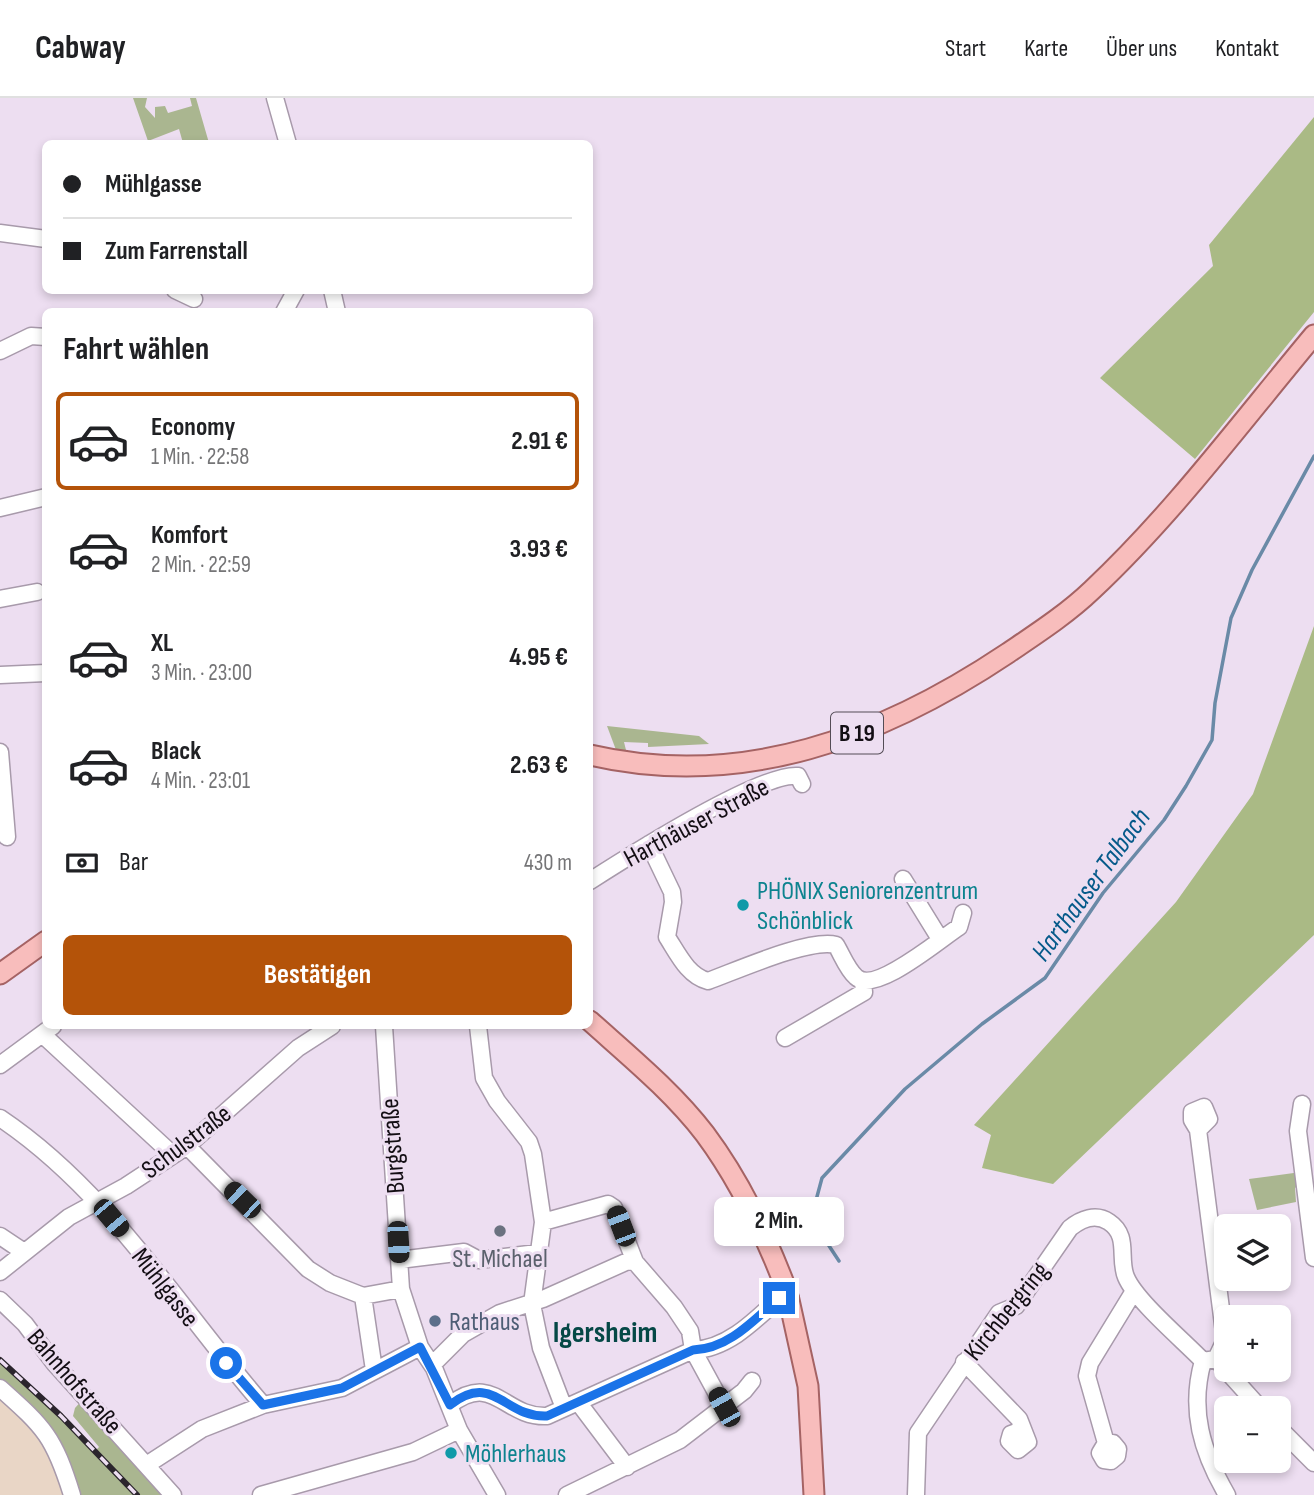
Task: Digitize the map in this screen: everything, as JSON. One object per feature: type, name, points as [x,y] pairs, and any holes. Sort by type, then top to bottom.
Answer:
[{"type":"main road","name":"B 19","points":[[593,756],[632,765],[673,768],[723,767],[787,756],[859,733],[961,685],[1090,593],[1142,542],[1314,335]]},
{"type":"main road","points":[[0,974],[42,945]]},
{"type":"main road","points":[[593,1024],[669,1094],[704,1132],[759,1221],[788,1292],[808,1387],[814,1495]]},
{"type":"street","points":[[275,98],[287,140]]},
{"type":"street","points":[[0,233],[42,238]]},
{"type":"street","points":[[183,294],[194,299]]},
{"type":"street","points":[[0,351],[31,336],[42,337]]},
{"type":"street","points":[[0,508],[42,498]]},
{"type":"street","points":[[0,599],[37,592]]},
{"type":"street","points":[[0,675],[42,673]]},
{"type":"street","points":[[0,752],[7,837]]},
{"type":"street","name":"Harthäuser Straße","points":[[593,879],[649,844],[786,775],[797,776],[802,784]]},
{"type":"street","points":[[649,844],[672,892],[667,937],[698,978],[708,981],[782,954],[828,943],[835,945],[855,977],[863,982],[880,981],[959,926],[963,913]]},
{"type":"street","points":[[903,879],[940,939]]},
{"type":"street","points":[[785,1038],[864,992],[863,982]]},
{"type":"street","name":"Schulstraße","points":[[0,1272],[69,1217],[98,1203],[180,1150],[299,1048],[328,1029]]},
{"type":"street","name":"Burgstraße","points":[[384,1029],[402,1296],[420,1347],[432,1365],[458,1430],[497,1495]]},
{"type":"street","points":[[479,1029],[484,1078],[496,1101],[529,1142],[533,1154],[544,1222],[537,1254],[532,1304],[541,1348],[571,1405],[627,1467]]},
{"type":"street","points":[[0,1065],[48,1030],[308,1269],[330,1283],[363,1296],[402,1296]]},
{"type":"street","points":[[1303,1104],[1298,1132],[1314,1258]]},
{"type":"street","name":"Mühlgasse","points":[[0,1118],[40,1144],[98,1203],[175,1295],[208,1341],[263,1405]]},
{"type":"street","points":[[1198,1130],[1225,1340],[1210,1360],[1196,1393],[1208,1461],[1227,1495]]},
{"type":"street","points":[[544,1222],[608,1204],[614,1208],[635,1262],[674,1307],[690,1331],[693,1350],[724,1407]]},
{"type":"street","name":"Kirchbergring","points":[[916,1495],[918,1433],[999,1313],[1016,1306],[1070,1228],[1079,1221],[1102,1218],[1117,1229],[1123,1241],[1125,1276],[1134,1290],[1247,1396]]},
{"type":"street","points":[[0,1236],[24,1252]]},
{"type":"street","points":[[399,1260],[464,1252],[479,1260],[537,1254]]},
{"type":"street","points":[[432,1365],[470,1330],[500,1313],[565,1295],[628,1261],[635,1262]]},
{"type":"street","points":[[1106,1443],[1087,1376],[1090,1363],[1134,1290]]},
{"type":"street","points":[[450,1405],[474,1392],[485,1391],[521,1412],[537,1417],[547,1416],[693,1350],[712,1350],[730,1339],[788,1292]]},
{"type":"street","points":[[363,1296],[374,1370]]},
{"type":"street","name":"Bahnhofstraße","points":[[0,1300],[25,1324],[55,1364],[148,1464],[173,1495]]},
{"type":"street","points":[[148,1464],[202,1429],[263,1405],[342,1388],[420,1347]]},
{"type":"street","points":[[964,1362],[1019,1419],[1022,1430]]},
{"type":"street","points":[[567,1495],[680,1440],[724,1407],[752,1381]]},
{"type":"street","points":[[0,1388],[47,1433],[55,1446],[72,1495]]},
{"type":"street","points":[[261,1495],[413,1452],[458,1430]]},
{"type":"street","points":[[1291,1440],[1314,1464]]},
{"type":"shaded area","points":[[0,1394],[43,1436],[67,1495],[0,1495]]},
{"type":"green space","points":[[133,98],[147,98],[145,107],[155,118],[155,107],[165,106],[168,113],[192,106],[190,98],[196,98],[208,140],[182,140],[179,129],[148,140]]},
{"type":"green space","points":[[1314,117],[1314,312],[1195,459],[1100,378],[1213,266],[1209,245]]},
{"type":"green space","points":[[1314,626],[1314,935],[1053,1184],[982,1168],[991,1135],[974,1125],[1176,902],[1253,794]]},
{"type":"green space","points":[[607,726],[699,736],[709,744],[648,747],[648,743],[624,742],[627,754],[616,750]]},
{"type":"green space","points":[[1301,1172],[1301,1183],[1295,1188],[1296,1202],[1257,1210],[1249,1179]]},
{"type":"green space","points":[[0,1360],[96,1450],[99,1447],[73,1416],[75,1408],[85,1397],[173,1495],[72,1495],[62,1461],[0,1388]]},
{"type":"waterway","name":"Harthauser Talbach","points":[[839,1261],[816,1226],[815,1204],[822,1178],[905,1089],[982,1024],[1045,978],[1103,893],[1164,820],[1186,786],[1212,740],[1215,703],[1231,618],[1252,570],[1314,456]]},
{"type":"railway","points":[[0,1360],[61,1416],[137,1495]]},
{"type":"place","name":"PHÖNIX Seniorenzentrum Schönblick","points":[[743,905]]},
{"type":"place","name":"St. Michael","points":[[500,1231]]},
{"type":"place","name":"Rathaus","points":[[435,1321]]},
{"type":"place","name":"Möhlerhaus","points":[[451,1453]]},
{"type":"district","name":"Igersheim","points":[[605,1332]]},
{"type":"route","points":[[226,1363],[263,1405],[342,1388],[409,1350],[420,1347],[432,1365],[450,1405],[474,1392],[485,1391],[521,1412],[537,1417],[547,1416],[693,1350],[712,1350],[730,1339],[779,1298]]}]
